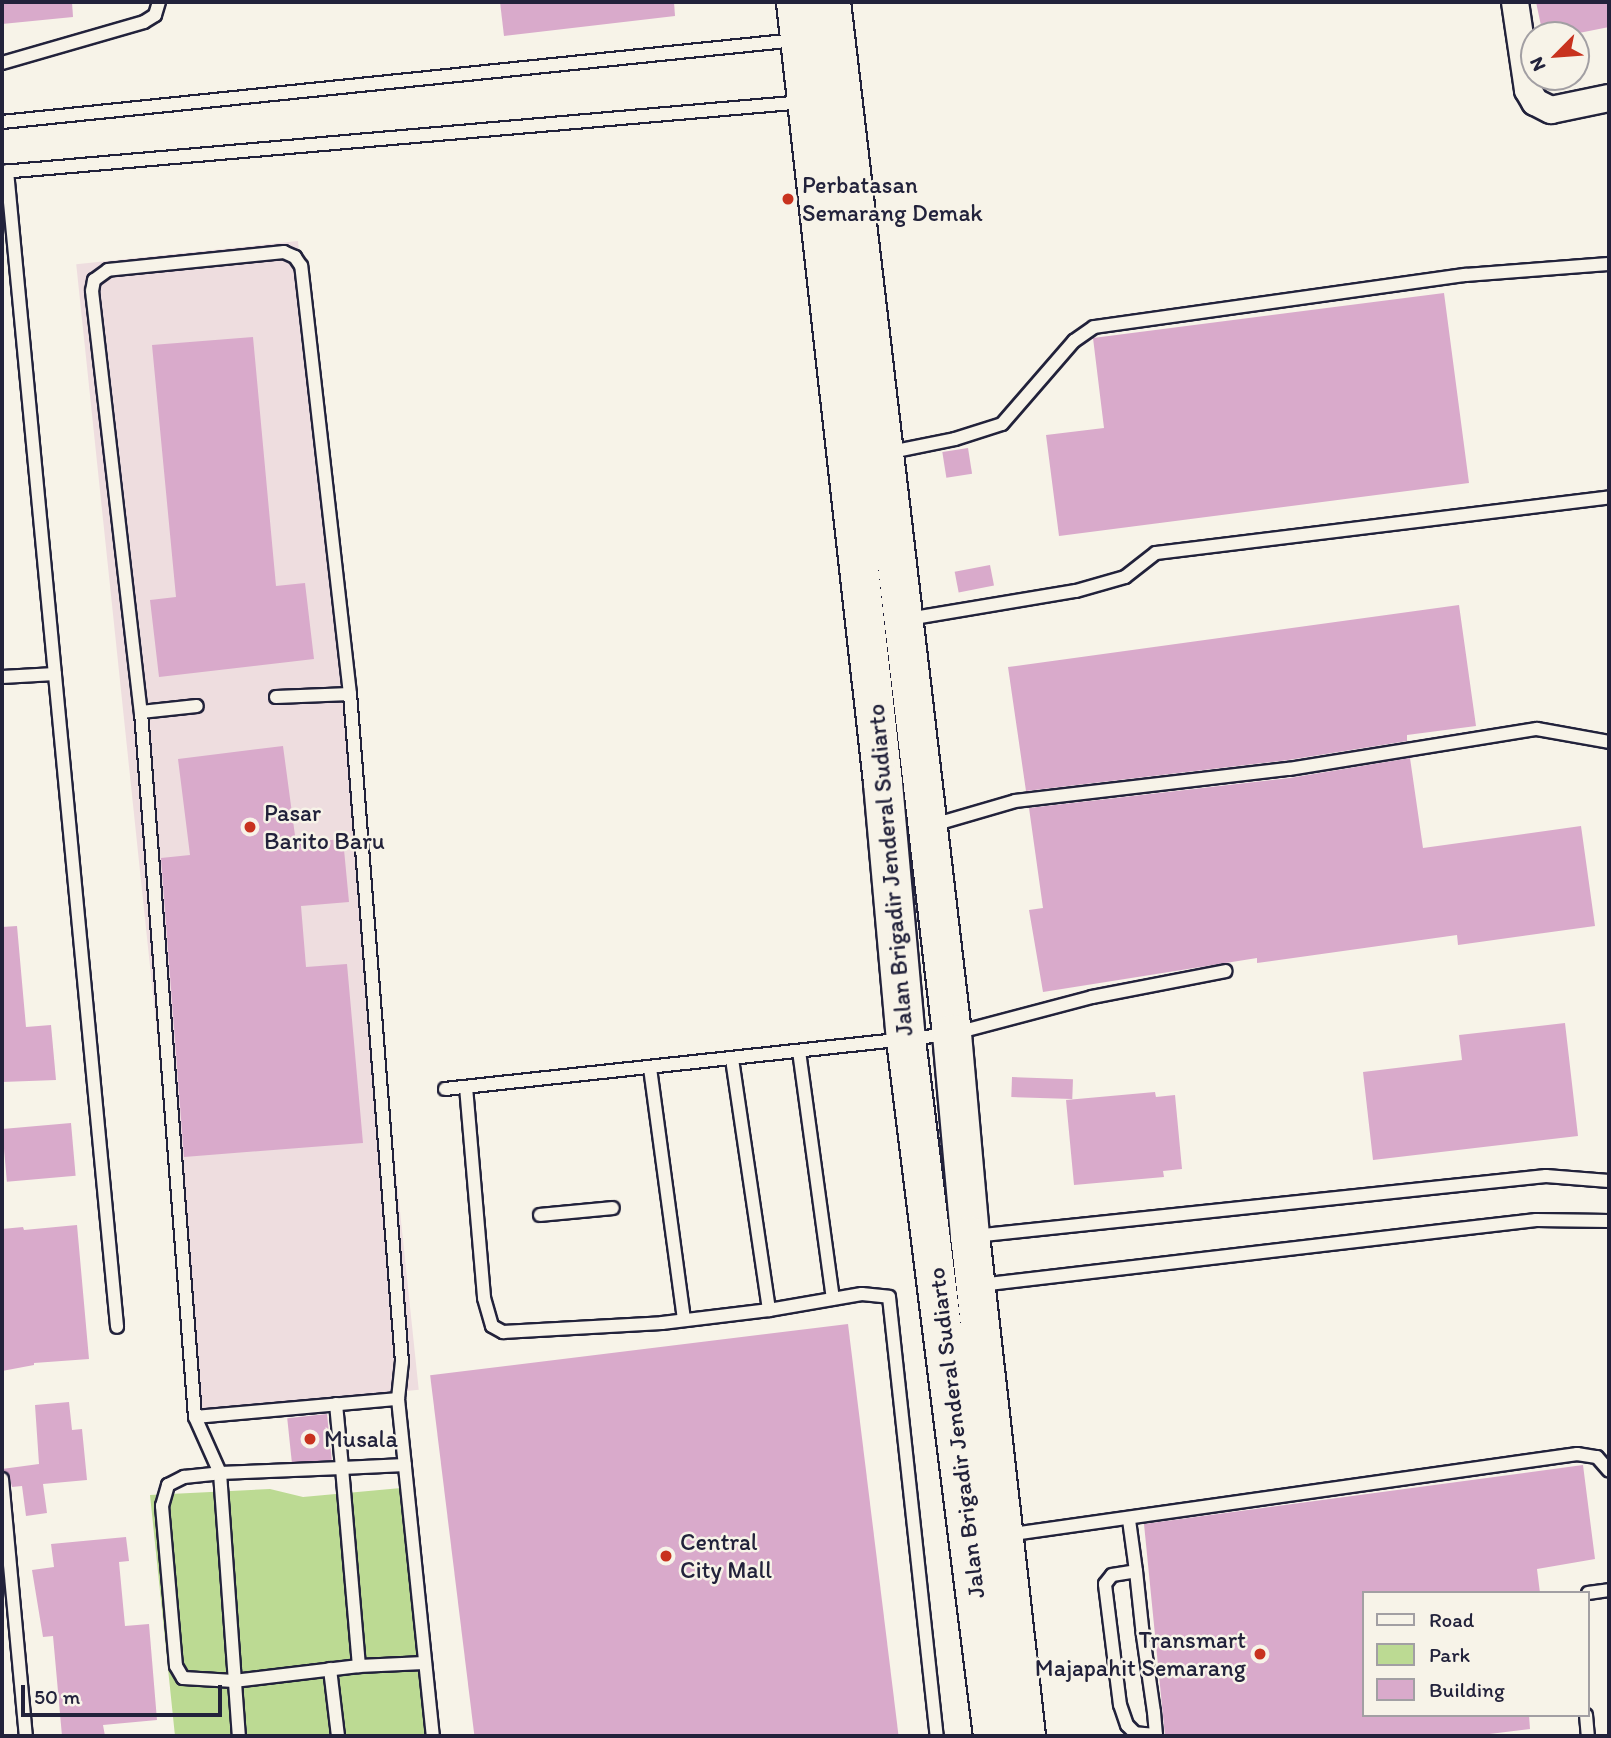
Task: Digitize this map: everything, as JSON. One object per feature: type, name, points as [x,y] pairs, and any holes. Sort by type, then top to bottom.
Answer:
[{"type":"main road","name":"Jalan Brigadir Jenderal Sudiarto","points":[[796,2],[881,770],[906,1040],[993,1736]]},
{"type":"main road","name":"Jalan Brigadir Jenderal Sudiarto","points":[[831,2],[886,453],[952,1034],[970,1236],[1026,1736]]},
{"type":"street","points":[[1515,2],[1528,90],[1535,102],[1550,110],[1609,98]]},
{"type":"lane","points":[[2,63],[144,22],[155,15],[159,2]]},
{"type":"lane","points":[[2,122],[801,39]]},
{"type":"lane","points":[[117,1327],[4,171],[807,101]]},
{"type":"lane","points":[[239,1736],[220,1473],[195,1417],[141,712],[92,291],[94,280],[108,270],[284,252],[295,257],[301,265],[350,694],[402,1362],[398,1399],[433,1736]]},
{"type":"lane","points":[[886,453],[955,439],[1002,424],[1074,341],[1094,327],[1465,275],[1609,264]]},
{"type":"lane","points":[[904,620],[1076,591],[1125,577],[1156,553],[1609,497]]},
{"type":"lane","points":[[2,677],[55,674]]},
{"type":"lane","points":[[276,697],[350,694]]},
{"type":"lane","points":[[141,712],[197,706]]},
{"type":"lane","points":[[928,827],[1015,801],[1289,769],[1537,729],[1609,742]]},
{"type":"lane","points":[[445,1089],[952,1034],[1091,997],[1226,971]]},
{"type":"lane","points":[[799,1051],[833,1299]]},
{"type":"lane","points":[[732,1059],[769,1310]]},
{"type":"lane","points":[[650,1068],[684,1320]]},
{"type":"lane","points":[[466,1087],[484,1298],[492,1326],[503,1332],[684,1320],[769,1310],[862,1294],[889,1297],[937,1736]]},
{"type":"lane","points":[[970,1236],[1546,1176],[1609,1181]]},
{"type":"lane","points":[[540,1215],[613,1208]]},
{"type":"lane","points":[[976,1285],[1536,1220],[1609,1221]]},
{"type":"lane","points":[[195,1417],[398,1399]]},
{"type":"lane","points":[[336,1404],[359,1666]]},
{"type":"lane","points":[[1003,1535],[1129,1520],[1577,1454],[1597,1457],[1609,1471]]},
{"type":"lane","points":[[405,1465],[220,1473],[184,1477],[168,1485],[162,1506],[178,1674],[183,1678],[234,1681],[359,1666],[424,1663]]},
{"type":"lane","points":[[2,1479],[26,1736]]},
{"type":"lane","points":[[1129,1520],[1136,1571],[1156,1736],[1135,1733],[1124,1715],[1105,1584],[1112,1575],[1136,1571]]},
{"type":"lane","points":[[1590,1593],[1609,1590]]},
{"type":"lane","points":[[330,1669],[338,1736]]},
{"type":"lane","points":[[1586,1717],[1588,1736]]},
{"type":"shaded area","name":"Pasar Barito Baru","points":[[298,241],[419,1390],[197,1413],[76,264]]},
{"type":"green space","points":[[412,1487],[440,1736],[175,1736],[150,1495],[270,1489],[303,1497]]},
{"type":"building","points":[[2,2],[72,2],[73,17],[2,24]]},
{"type":"building","points":[[500,2],[674,2],[675,16],[504,36]]},
{"type":"building","points":[[1536,2],[1609,2],[1609,27],[1590,31],[1590,21],[1540,21]]},
{"type":"building","points":[[1444,293],[1469,483],[1059,536],[1046,435],[1104,428],[1093,338]]},
{"type":"building","points":[[253,337],[276,586],[305,583],[314,659],[159,677],[150,600],[176,597],[152,345]]},
{"type":"building","points":[[968,448],[972,474],[946,478],[942,452]]},
{"type":"building","points":[[990,565],[994,586],[959,592],[955,572]]},
{"type":"building","points":[[1459,605],[1476,726],[1407,735],[1407,741],[1288,760],[1026,791],[1008,667]]},
{"type":"building","points":[[283,746],[296,843],[343,839],[349,902],[301,906],[306,967],[347,964],[363,1143],[184,1157],[161,858],[190,855],[178,759]]},
{"type":"building","points":[[1410,758],[1423,848],[1581,826],[1595,926],[1458,945],[1457,935],[1257,963],[1257,958],[1043,992],[1029,910],[1043,908],[1029,808],[1290,778]]},
{"type":"building","points":[[17,926],[26,1027],[51,1025],[56,1080],[2,1082],[2,927]]},
{"type":"building","points":[[1565,1023],[1578,1136],[1373,1160],[1363,1072],[1462,1060],[1459,1035]]},
{"type":"building","points":[[1012,1077],[1073,1079],[1072,1099],[1011,1097]]},
{"type":"building","points":[[1155,1092],[1156,1097],[1175,1095],[1182,1169],[1163,1171],[1164,1177],[1074,1185],[1066,1100]]},
{"type":"building","points":[[71,1123],[76,1176],[7,1182],[2,1129]]},
{"type":"building","points":[[77,1225],[89,1359],[34,1363],[2,1371],[2,1229],[23,1227],[24,1230]]},
{"type":"building","name":"Central City Mall","points":[[848,1324],[899,1736],[474,1736],[430,1375]]},
{"type":"building","points":[[69,1402],[72,1430],[82,1429],[87,1480],[43,1484],[47,1513],[26,1516],[22,1486],[12,1487],[9,1475],[2,1469],[39,1464],[35,1405]]},
{"type":"building","name":"Musala","points":[[327,1414],[332,1460],[292,1464],[287,1418]]},
{"type":"building","name":"Transmart Majapahit Semarang","points":[[1583,1465],[1595,1559],[1537,1569],[1540,1591],[1362,1591],[1362,1717],[1529,1717],[1530,1729],[1473,1736],[1165,1736],[1144,1524]]},
{"type":"building","points":[[126,1537],[129,1561],[119,1562],[125,1626],[149,1624],[157,1720],[103,1725],[105,1736],[62,1736],[53,1636],[43,1637],[32,1570],[54,1567],[51,1544]]},
{"type":"place","name":"Perbatasan Semarang Demak","points":[[788,199]]},
{"type":"place","name":"Pasar Barito Baru","points":[[250,827]]},
{"type":"place","name":"Musala","points":[[310,1439]]},
{"type":"place","name":"Central City Mall","points":[[666,1556]]},
{"type":"place","name":"Transmart Majapahit Semarang","points":[[1260,1654]]}]
